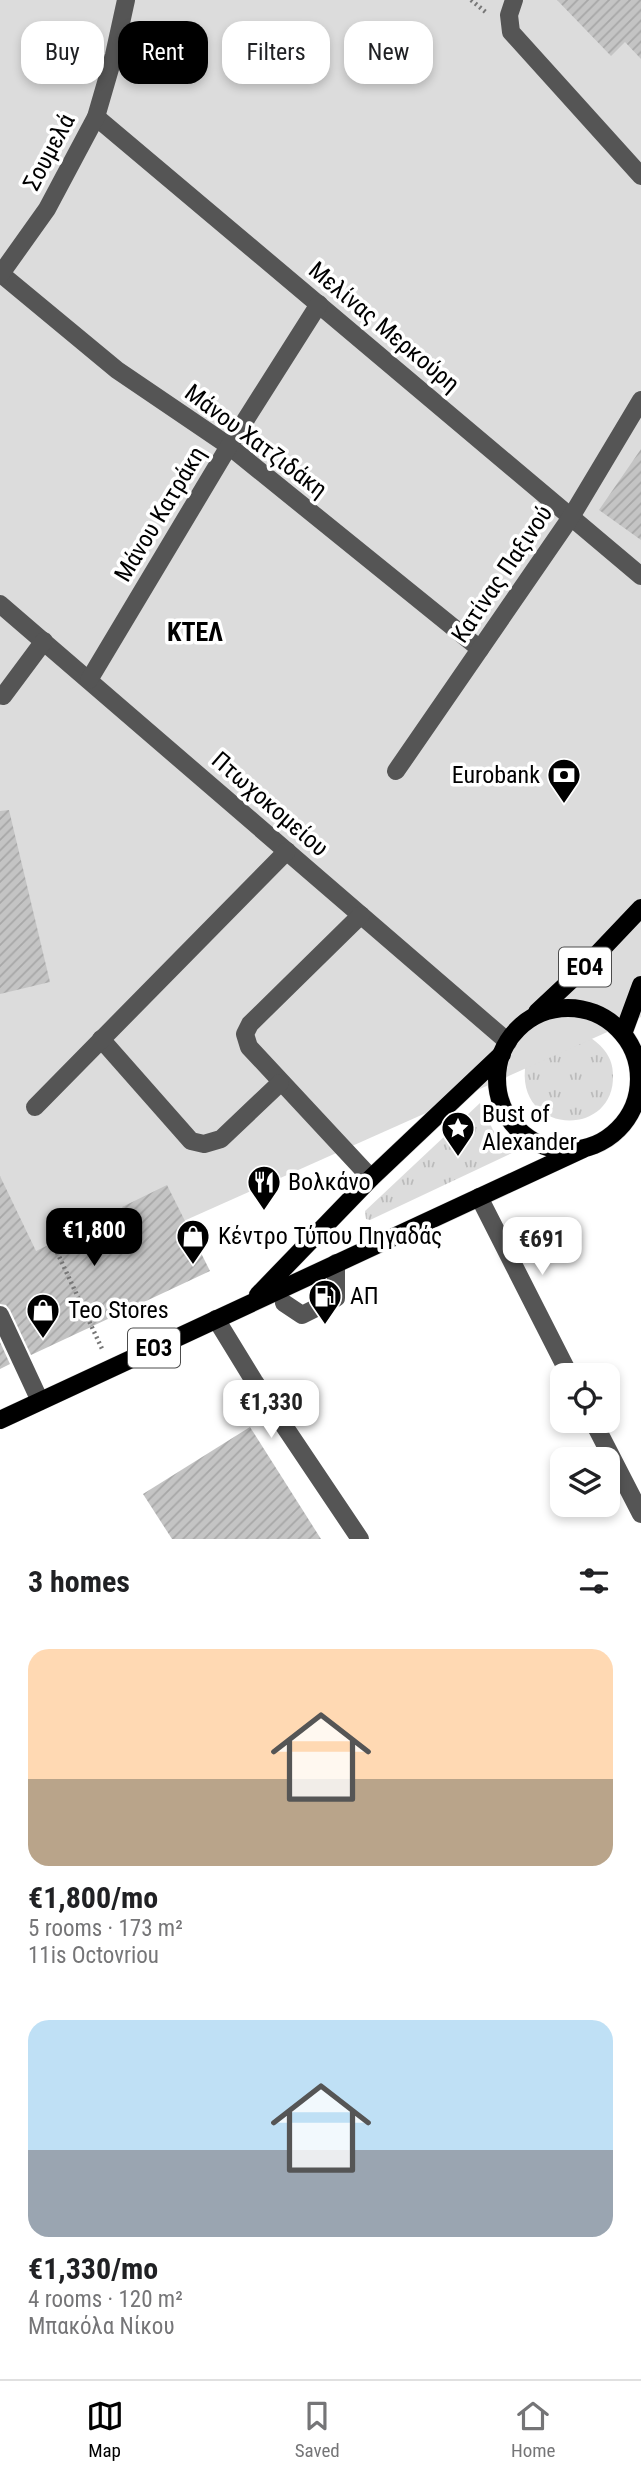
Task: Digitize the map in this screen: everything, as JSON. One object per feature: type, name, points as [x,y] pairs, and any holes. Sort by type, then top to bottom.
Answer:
[{"type":"main road","name":"ΕΟ4","points":[[527,1022],[584,968],[641,908]]},
{"type":"main road","name":"ΕΟ4","points":[[631,1037],[641,985]]},
{"type":"main road","name":"ΕΟ3","points":[[251,1303],[371,1178],[505,1048],[527,1022],[540,1014],[570,1008],[599,1015],[631,1037],[639,1069],[637,1100],[626,1121],[609,1138]]},
{"type":"main road","name":"ΕΟ3","points":[[505,1048],[498,1070],[498,1087],[501,1104],[509,1119],[527,1136],[550,1148],[583,1149]]},
{"type":"main road","name":"ΕΟ3","points":[[0,1420],[583,1149],[641,1125]]},
{"type":"street","name":"Σουμελά","points":[[1,274],[47,209],[96,117],[126,0]]},
{"type":"street","points":[[514,0],[509,15],[511,32],[641,176]]},
{"type":"street","name":"Μελίνας Μερκούρη","points":[[96,117],[641,576]]},
{"type":"street","name":"Μάνου Χατζιδάκη","points":[[1,274],[117,370],[229,446],[480,649]]},
{"type":"street","name":"Μάνου Κατράκη","points":[[89,680],[229,446],[319,304]]},
{"type":"street","name":"Κατίνας Παξινού","points":[[396,771],[571,517],[641,400]]},
{"type":"street","name":"Πτωχοκομείου","points":[[0,604],[361,915],[505,1048]]},
{"type":"street","points":[[3,696],[44,641]]},
{"type":"street","points":[[35,1107],[287,851]]},
{"type":"street","points":[[361,915],[250,1024],[245,1034],[248,1047],[371,1178]]},
{"type":"street","points":[[102,1039],[191,1141],[204,1144],[221,1139],[280,1083]]},
{"type":"street","points":[[479,1197],[563,1363]]},
{"type":"street","points":[[284,1303],[302,1315],[336,1298],[336,1263]]},
{"type":"street","points":[[0,1315],[40,1401]]},
{"type":"street","points":[[216,1319],[254,1381],[360,1539]]},
{"type":"street","points":[[599,1433],[641,1514]]},
{"type":"path","points":[[50,1237],[111,1368]]},
{"type":"green space","points":[[0,0],[641,0],[641,1017],[0,1303]]},
{"type":"green space","points":[[588,1036],[603,1048],[609,1057],[613,1075],[609,1096],[598,1111],[583,1119],[565,1120],[548,1115],[534,1104],[526,1086],[526,1062]]},
{"type":"green space","points":[[480,1103],[493,1130],[514,1152],[370,1220],[366,1219],[365,1211]]},
{"type":"building","points":[[557,0],[641,0],[641,59],[625,42],[611,56]]},
{"type":"building","points":[[641,449],[641,540],[599,510]]},
{"type":"building","points":[[9,810],[50,982],[0,994],[0,811]]},
{"type":"building","points":[[0,1176],[36,1251],[167,1185],[210,1271],[31,1355],[10,1310],[6,1305],[0,1304]]},
{"type":"building","points":[[0,1342],[10,1364],[0,1369]]},
{"type":"building","points":[[250,1427],[321,1539],[172,1539],[143,1494]]},
{"type":"place","name":"Eurobank","points":[[564,805]]},
{"type":"place","name":"Bust of Alexander","points":[[458,1158]]},
{"type":"place","name":"Βολκάνο","points":[[264,1212]]},
{"type":"place","name":"Κέντρο Τύπου Πηγαδάς","points":[[193,1266]]},
{"type":"place","name":"ΑΠ","points":[[325,1326]]},
{"type":"place","name":"Teo Stores","points":[[43,1340]]},
{"type":"district","name":"ΚΤΕΛ","points":[[195,632]]}]
